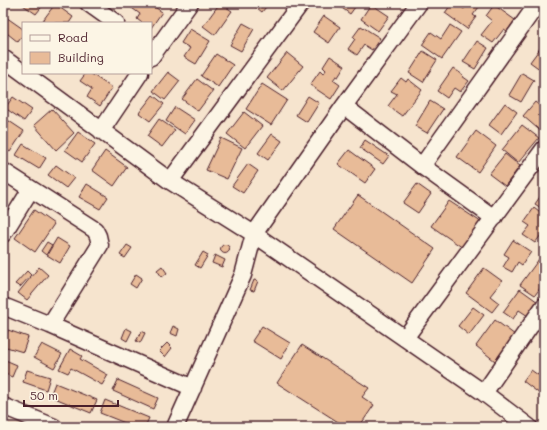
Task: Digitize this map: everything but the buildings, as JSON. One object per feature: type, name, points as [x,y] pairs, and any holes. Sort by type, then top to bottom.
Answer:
[{"type":"street","points":[[88,3],[115,22]]},
{"type":"street","points":[[152,52],[190,3]]},
{"type":"street","points":[[170,181],[301,3]]},
{"type":"street","points":[[422,166],[538,3]]},
{"type":"street","points":[[175,427],[244,275],[254,234],[344,106],[411,6]]},
{"type":"street","points":[[5,64],[170,181],[254,234],[484,393],[523,425]]},
{"type":"street","points":[[101,131],[139,74]]},
{"type":"street","points":[[344,106],[422,166],[494,218]]},
{"type":"street","points":[[405,338],[544,149]]},
{"type":"street","points":[[3,172],[95,230],[98,236],[100,245],[50,325]]},
{"type":"street","points":[[3,234],[31,189]]},
{"type":"street","points":[[3,306],[193,388]]},
{"type":"street","points":[[484,393],[544,306]]},
{"type":"street","points":[[3,406],[54,427]]}]
